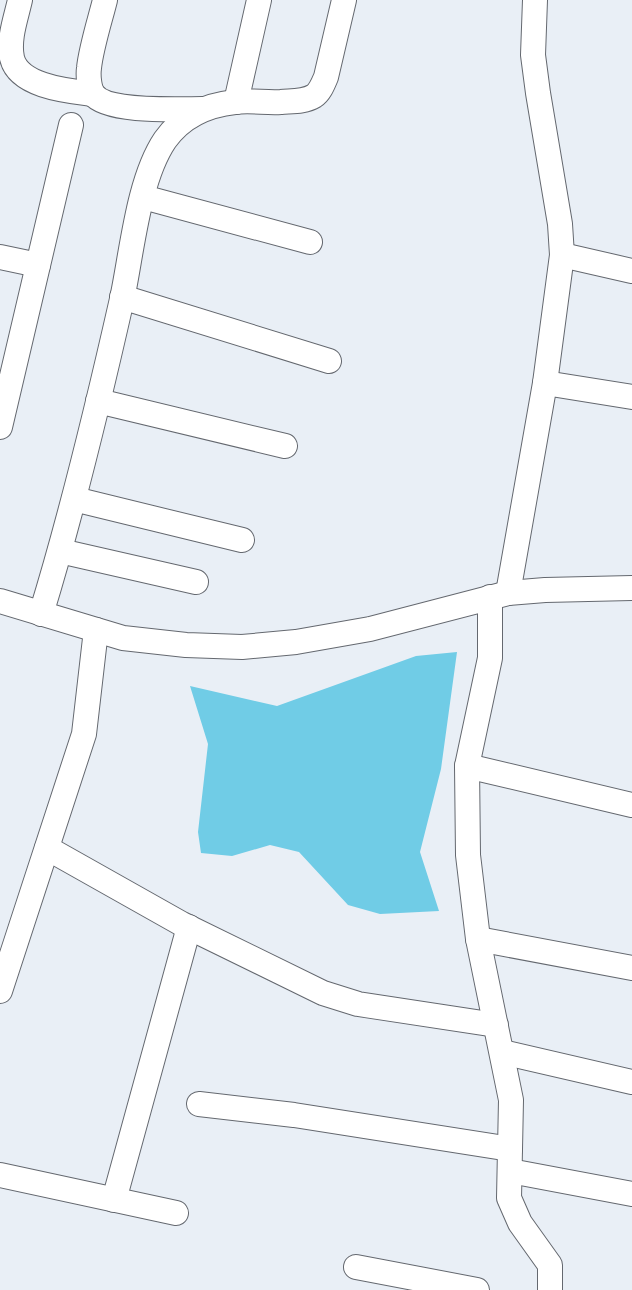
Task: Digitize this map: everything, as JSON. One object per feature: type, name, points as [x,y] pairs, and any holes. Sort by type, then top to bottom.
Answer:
[{"type":"street","points":[[20,0],[12,30],[12,59],[20,71],[34,81],[57,89],[94,94]]},
{"type":"street","points":[[105,0],[89,67],[89,82],[94,94],[104,102],[139,108],[202,109],[236,102],[299,101],[314,96],[326,77],[344,0]]},
{"type":"street","points":[[236,102],[260,0]]},
{"type":"street","points":[[535,0],[533,55],[560,224],[562,254],[545,383],[499,595],[490,658],[467,766],[468,855],[478,939],[511,1100],[509,1198],[520,1223],[550,1265],[550,1290]]},
{"type":"street","points":[[41,614],[74,499],[98,401],[149,172],[157,153],[166,139],[181,122],[202,109]]},
{"type":"street","points":[[0,427],[71,125]]},
{"type":"street","points":[[143,197],[310,242]]},
{"type":"street","points":[[562,254],[632,271]]},
{"type":"street","points":[[0,257],[38,264]]},
{"type":"street","points":[[122,297],[329,361]]},
{"type":"street","points":[[545,383],[632,397]]},
{"type":"street","points":[[98,401],[285,446]]},
{"type":"street","points":[[74,499],[242,540]]},
{"type":"street","points":[[60,551],[196,582]]},
{"type":"street","points":[[0,601],[123,638],[177,644],[242,647],[296,642],[370,629],[499,595],[545,590],[632,588]]},
{"type":"street","points":[[0,990],[8,938],[47,848],[84,734],[96,630]]},
{"type":"street","points":[[467,766],[632,805]]},
{"type":"street","points":[[47,848],[189,927],[323,992],[358,1004],[496,1024]]},
{"type":"street","points":[[114,1200],[189,927]]},
{"type":"street","points":[[478,939],[632,968]]},
{"type":"street","points":[[502,1052],[632,1082]]},
{"type":"street","points":[[199,1104],[294,1115],[510,1160],[632,1194]]},
{"type":"street","points":[[0,1175],[176,1213]]},
{"type":"street","points":[[356,1267],[477,1290]]},
{"type":"water","points":[[457,652],[441,769],[420,852],[439,911],[380,914],[348,905],[299,852],[270,845],[232,856],[201,853],[198,832],[208,744],[190,686],[277,706],[416,656]]}]
